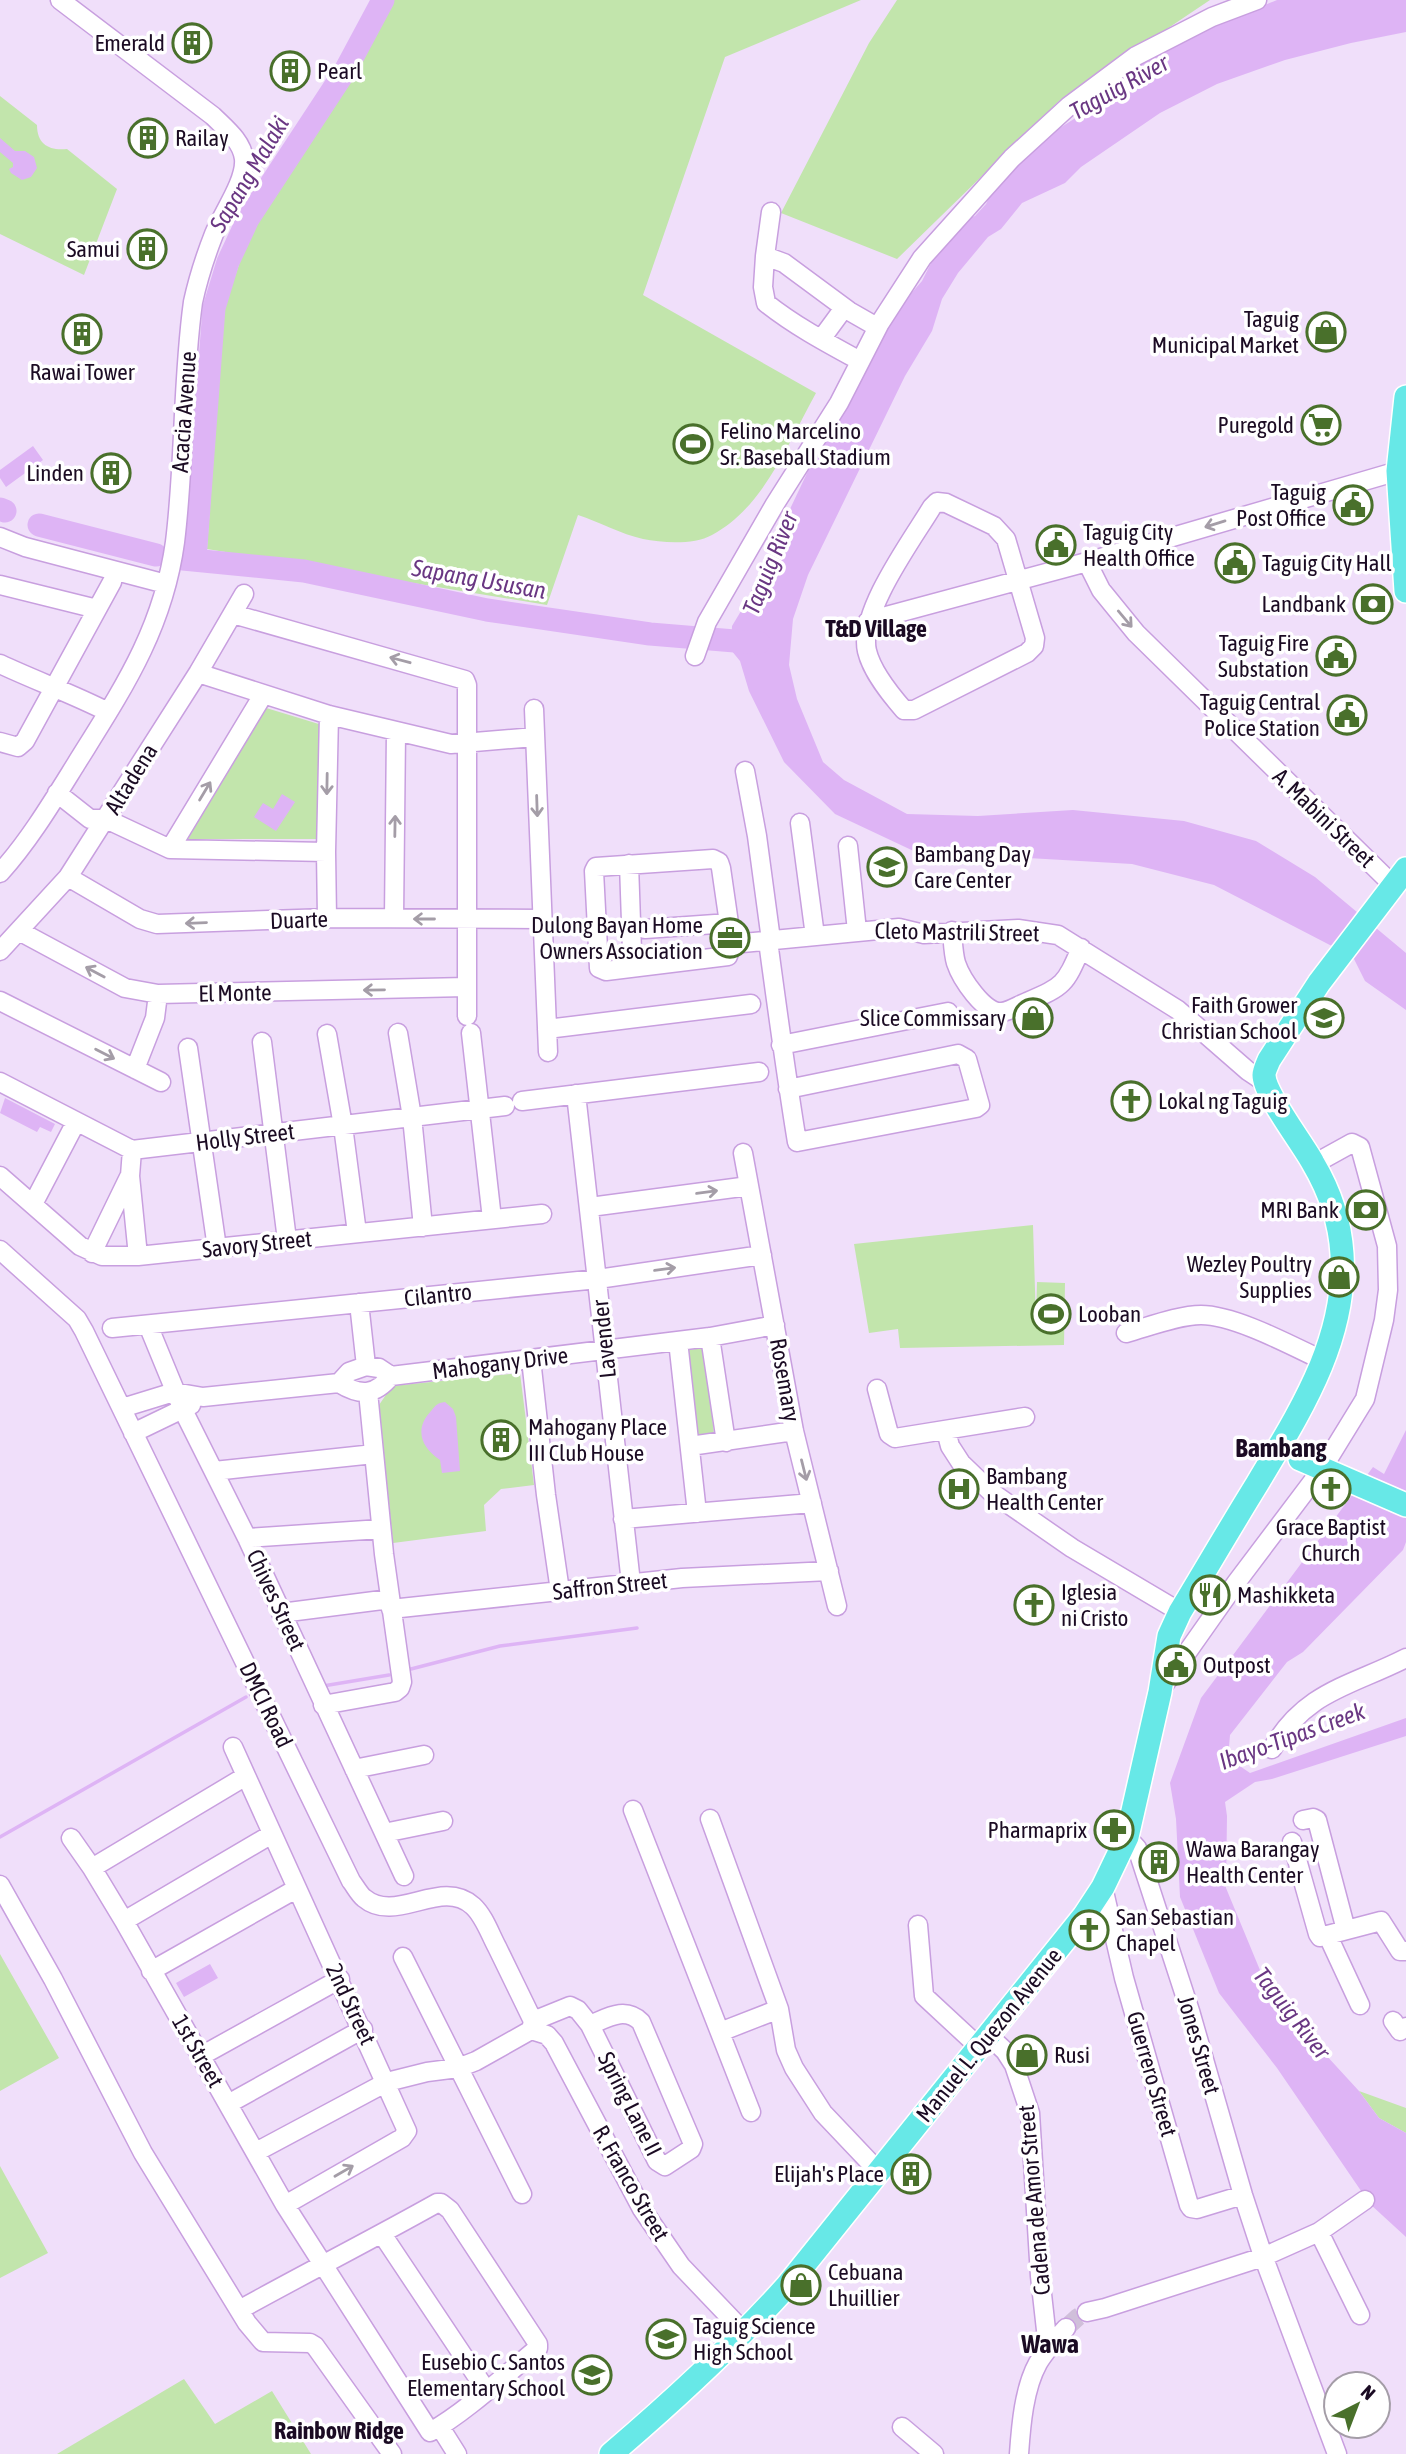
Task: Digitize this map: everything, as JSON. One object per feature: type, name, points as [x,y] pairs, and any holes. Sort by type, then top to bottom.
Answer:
[{"type":"main road","points":[[1406,397],[1398,471],[1406,591]]},
{"type":"main road","points":[[1266,1083],[1264,1076],[1269,1060],[1319,983],[1400,878]]},
{"type":"main road","name":"Manuel L. Quezon Avenue","points":[[611,2454],[662,2410],[787,2286],[1084,1916],[1103,1886],[1127,1837],[1160,1692],[1169,1636],[1180,1612],[1289,1452],[1324,1361],[1337,1308],[1342,1279],[1342,1255],[1338,1224],[1331,1201],[1314,1164],[1266,1083]]},
{"type":"main road","points":[[1289,1452],[1322,1469],[1406,1504]]},
{"type":"street","name":"Acacia Avenue","points":[[0,873],[60,788],[145,648],[166,584],[175,541],[193,302],[199,276],[214,235],[239,182],[244,159],[232,134],[213,116],[60,0]]},
{"type":"street","points":[[696,650],[707,622],[775,505],[839,403],[877,327],[922,258],[1012,159],[1069,106],[1136,56],[1212,17],[1257,0]]},
{"type":"street","points":[[771,212],[763,287],[766,303],[793,325],[822,338],[860,361]]},
{"type":"street","points":[[765,256],[784,262],[845,309],[877,327]]},
{"type":"street","points":[[822,338],[845,309]]},
{"type":"street","points":[[868,621],[1087,562],[1398,471]]},
{"type":"street","points":[[937,502],[946,503],[994,526],[1006,539],[1018,580],[1035,638],[1034,646],[1027,653],[914,709],[904,710],[878,675],[867,650],[868,621],[882,590],[932,507],[937,502]]},
{"type":"street","points":[[0,537],[25,547],[166,584]]},
{"type":"street","name":"A. Mabini Street","points":[[1087,562],[1101,590],[1136,633],[1400,878]]},
{"type":"street","points":[[0,742],[18,747],[25,741],[112,582]]},
{"type":"street","points":[[0,585],[97,609]]},
{"type":"street","name":"Altadena","points":[[0,951],[68,877],[198,673],[244,594]]},
{"type":"street","points":[[233,614],[465,680],[466,988],[492,1219]]},
{"type":"street","points":[[0,664],[54,689],[104,718]]},
{"type":"street","points":[[198,673],[328,715],[451,744],[535,737]]},
{"type":"street","points":[[170,849],[263,695]]},
{"type":"street","points":[[534,709],[548,1052]]},
{"type":"street","points":[[327,918],[328,715]]},
{"type":"street","points":[[394,918],[396,732]]},
{"type":"street","points":[[745,771],[757,836],[781,1045],[788,1089],[797,1142],[976,1108],[980,1105],[967,1059],[958,1054],[788,1089]]},
{"type":"street","points":[[60,788],[79,803],[97,809],[106,819],[170,849],[326,852]]},
{"type":"street","points":[[800,823],[815,936]]},
{"type":"street","points":[[848,846],[857,931]]},
{"type":"street","points":[[716,860],[721,868],[732,944],[728,956],[601,970],[597,965],[594,871],[600,865],[629,864],[716,860]]},
{"type":"street","points":[[629,864],[632,951]]},
{"type":"street","name":"Duarte","points":[[68,877],[140,919],[157,924],[327,918],[541,919]]},
{"type":"street","points":[[645,929],[729,923]]},
{"type":"street","name":"Cleto Mastrili Street","points":[[732,944],[899,928],[924,934],[1018,929],[1058,935],[1178,1010],[1248,1071],[1266,1083]]},
{"type":"street","name":"El Monte","points":[[19,931],[125,988],[158,994],[466,988]]},
{"type":"street","points":[[953,931],[956,961],[961,975],[980,1001],[996,1012],[1002,1012],[1059,988],[1068,977],[1081,948]]},
{"type":"street","points":[[135,1069],[155,1018],[158,994]]},
{"type":"street","points":[[0,1001],[161,1083]]},
{"type":"street","points":[[547,1029],[751,1004]]},
{"type":"street","points":[[781,1045],[948,1012]]},
{"type":"street","points":[[398,1033],[412,1117],[422,1227]]},
{"type":"street","points":[[327,1034],[343,1126],[357,1233]]},
{"type":"street","points":[[261,1042],[287,1240]]},
{"type":"street","points":[[188,1048],[217,1248]]},
{"type":"street","name":"Holly Street","points":[[132,1150],[481,1109],[576,1094],[759,1072]]},
{"type":"street","points":[[0,1082],[132,1150],[130,1176],[138,1256]]},
{"type":"street","name":"Lavender","points":[[576,1094],[631,1583]]},
{"type":"street","points":[[33,1204],[76,1122]]},
{"type":"street","points":[[1160,1692],[1236,1583],[1322,1469],[1365,1399],[1381,1339],[1388,1290],[1387,1246],[1360,1146],[1352,1143],[1314,1164]]},
{"type":"street","name":"Rosemary","points":[[743,1153],[794,1431],[837,1606]]},
{"type":"street","name":"Savory Street","points":[[0,1176],[80,1246],[102,1256],[138,1256],[542,1214]]},
{"type":"street","points":[[92,1252],[130,1176]]},
{"type":"street","points":[[590,1207],[750,1186]]},
{"type":"street","name":"DMCI Road","points":[[0,1250],[76,1319],[351,1881],[364,1898],[377,1905],[394,1906],[453,1896],[471,1904],[486,1924],[532,2025]]},
{"type":"street","name":"Cilantro","points":[[112,1328],[598,1279],[762,1255]]},
{"type":"street","points":[[359,1303],[366,1366]]},
{"type":"street","points":[[1126,1333],[1200,1314],[1244,1325],[1324,1361]]},
{"type":"street","name":"Chives Street","points":[[148,1325],[174,1392],[247,1538],[404,1876]]},
{"type":"street","name":"Mahogany Drive","points":[[391,1376],[710,1337],[775,1325]]},
{"type":"street","points":[[710,1337],[726,1441]]},
{"type":"street","points":[[678,1341],[697,1513]]},
{"type":"street","points":[[531,1359],[560,1591]]},
{"type":"street","points":[[121,1408],[174,1392],[203,1397],[339,1383],[355,1391],[368,1392],[382,1386],[391,1376],[379,1368],[366,1366],[349,1372],[339,1383]]},
{"type":"street","points":[[877,1389],[891,1437],[1025,1418]]},
{"type":"street","points":[[323,1704],[395,1692],[402,1682],[381,1529],[368,1392]]},
{"type":"street","points":[[133,1433],[183,1410],[203,1397]]},
{"type":"street","points":[[946,1430],[950,1446],[961,1463],[991,1492],[1072,1548],[1180,1612]]},
{"type":"street","points":[[691,1446],[794,1431]]},
{"type":"street","points":[[214,1471],[374,1454]]},
{"type":"street","points":[[623,1519],[812,1503]]},
{"type":"street","points":[[247,1538],[381,1529]]},
{"type":"street","name":"Saffron Street","points":[[281,1613],[560,1591],[682,1578],[829,1571]]},
{"type":"street","points":[[1272,1749],[1290,1722],[1318,1698],[1406,1658]]},
{"type":"street","name":"2nd Street","points":[[233,1747],[407,2131],[404,2136],[285,2205]]},
{"type":"street","points":[[354,1769],[424,1755]]},
{"type":"street","points":[[92,1868],[246,1776]]},
{"type":"street","points":[[633,1810],[751,2112]]},
{"type":"street","points":[[1303,1821],[1313,1818],[1317,1820],[1346,1930]]},
{"type":"street","points":[[710,1819],[779,2009],[786,2050],[794,2068],[823,2113],[879,2172]]},
{"type":"street","points":[[384,1833],[443,1821]]},
{"type":"street","points":[[124,1921],[272,1833]]},
{"type":"street","name":"Jones Street","points":[[1127,1837],[1137,1848],[1186,1998],[1263,2257],[1337,2454]]},
{"type":"street","name":"1st Street","points":[[71,1838],[124,1921],[285,2205],[322,2265],[429,2432],[440,2427]]},
{"type":"street","points":[[1292,1842],[1320,1937],[1381,1921],[1400,1951],[1406,1951]]},
{"type":"street","points":[[0,1885],[53,1979],[143,2152],[261,2342],[310,2343],[315,2346],[392,2454]]},
{"type":"street","name":"Guerrero Street","points":[[1103,1886],[1124,1978],[1189,2205],[1197,2209],[1243,2195]]},
{"type":"street","points":[[151,1971],[296,1889]]},
{"type":"street","name":"Cadena de Amor Street","points":[[918,1925],[924,1996],[984,2041],[1005,2051],[1014,2066],[1030,2113],[1040,2276],[1048,2348]]},
{"type":"street","points":[[1328,1936],[1360,2005]]},
{"type":"street","points":[[403,1957],[522,2194]]},
{"type":"street","points":[[201,2056],[340,1979]]},
{"type":"street","name":"Spring Lane II","points":[[532,2025],[572,2007],[579,2010],[590,2025],[657,2161],[665,2166],[691,2150],[693,2144],[641,2022],[633,2015],[623,2013],[590,2025]]},
{"type":"street","points":[[720,2032],[779,2009]]},
{"type":"street","points":[[256,2152],[387,2082],[458,2068],[477,2061],[532,2025]]},
{"type":"street","name":"R. Franco Street","points":[[532,2025],[554,2043],[630,2187],[674,2258],[743,2331]]},
{"type":"street","points":[[228,2104],[363,2029]]},
{"type":"street","points":[[1087,2312],[1263,2257],[1319,2232],[1365,2200]]},
{"type":"street","points":[[239,2310],[437,2203],[445,2204],[538,2340],[538,2348],[440,2427],[457,2454]]},
{"type":"street","points":[[1319,2232],[1360,2315]]},
{"type":"street","points":[[382,2234],[486,2390]]},
{"type":"street","points":[[1020,2454],[1020,2431],[1033,2373],[1048,2348],[1066,2328]]},
{"type":"street","points":[[902,2427],[934,2454]]},
{"type":"green space","points":[[394,0],[861,0],[725,57],[643,295],[816,393],[760,491],[730,523],[712,535],[688,542],[643,539],[578,515],[547,605],[207,549],[224,309],[249,235],[296,157],[341,96]]},
{"type":"green space","points":[[897,0],[1210,0],[1058,102],[897,259],[781,213],[869,43]]},
{"type":"green space","points":[[0,96],[37,125],[39,137],[45,145],[55,149],[67,149],[117,189],[84,275],[0,234]]},
{"type":"green space","points":[[263,707],[322,725],[317,839],[188,839]]},
{"type":"green space","points":[[1033,1225],[1036,1322],[1037,1282],[1065,1283],[1064,1345],[900,1348],[898,1329],[869,1333],[854,1244]]},
{"type":"green space","points":[[704,1348],[714,1434],[698,1436],[688,1350]]},
{"type":"green space","points":[[520,1373],[534,1485],[501,1489],[484,1505],[486,1531],[393,1543],[379,1405],[392,1386]]},
{"type":"green space","points":[[0,1954],[59,2058],[0,2091]]},
{"type":"green space","points":[[1359,2091],[1406,2108],[1406,2133],[1379,2118]]},
{"type":"green space","points":[[0,2166],[48,2253],[0,2278]]},
{"type":"green space","points":[[184,2379],[215,2424],[272,2391],[311,2454],[57,2454]]},
{"type":"water","name":"Taguig River","points":[[1277,0],[1406,0],[1406,32],[1285,60],[1217,84],[1160,113],[1081,167],[1065,183],[1022,203],[1001,229],[988,237],[958,273],[942,299],[932,331],[905,376],[808,575],[793,619],[789,665],[797,699],[823,762],[844,780],[907,814],[978,816],[1073,810],[1184,821],[1256,841],[1315,877],[1406,953],[1406,1010],[1365,981],[1353,957],[1214,885],[1132,864],[1028,858],[974,851],[920,854],[835,814],[784,762],[749,691],[740,661],[731,650],[732,626],[827,431],[893,314],[922,281],[931,263],[956,229],[964,220],[975,216],[986,204],[993,189],[1021,160],[1055,131],[1096,105],[1098,99],[1095,92],[1184,41]]},
{"type":"water","points":[[0,138],[15,151],[25,151],[34,157],[37,168],[31,177],[22,180],[11,173],[9,169],[13,167],[13,163],[0,152]]},
{"type":"water","points":[[33,446],[43,460],[6,487],[0,478],[0,470]]},
{"type":"water","points":[[282,794],[295,802],[276,831],[254,817],[263,803],[273,809]]},
{"type":"water","points":[[5,1098],[55,1124],[51,1132],[40,1127],[37,1132],[0,1113]]},
{"type":"water","points":[[445,1402],[453,1409],[456,1417],[460,1471],[442,1473],[440,1460],[424,1444],[421,1431],[431,1411]]},
{"type":"water","points":[[1406,1430],[1406,1542],[1403,1550],[1303,1652],[1287,1662],[1230,1735],[1228,1758],[1250,1773],[1406,1718],[1406,1736],[1255,1782],[1225,1802],[1226,1888],[1262,1975],[1302,2029],[1359,2091],[1379,2118],[1406,2133],[1406,2237],[1370,2204],[1277,2068],[1219,1993],[1180,1897],[1176,1819],[1170,1783],[1201,1698],[1373,1467],[1384,1474]]},
{"type":"water","points":[[210,1964],[218,1978],[184,1997],[176,1983]]},
{"type":"waterway","name":"Sapang Malaki","points":[[195,560],[214,308],[228,262],[248,219],[345,71],[383,0]]},
{"type":"waterway","name":"Sapang Ususan","points":[[0,509],[5,511]]},
{"type":"waterway","name":"Sapang Ususan","points":[[39,525],[156,555]]},
{"type":"waterway","name":"Sapang Ususan","points":[[183,559],[304,571],[487,610],[650,634],[759,643]]},
{"type":"waterway","points":[[411,1669],[500,1646],[637,1628]]},
{"type":"waterway","points":[[323,1686],[389,1675]]},
{"type":"waterway","points":[[0,1837],[246,1697]]},
{"type":"tunnel","points":[[1066,2328],[1087,2312]]},
{"type":"place","name":"Emerald","points":[[192,43]]},
{"type":"place","name":"Pearl","points":[[290,71]]},
{"type":"place","name":"Railay","points":[[148,138]]},
{"type":"place","name":"Samui","points":[[147,249]]},
{"type":"place","name":"Taguig Municipal Market","points":[[1326,332]]},
{"type":"place","name":"Rawai Tower","points":[[82,334]]},
{"type":"place","name":"Puregold","points":[[1321,425]]},
{"type":"place","name":"Felino Marcelino Sr. Baseball Stadium","points":[[693,444]]},
{"type":"place","name":"Linden","points":[[111,473]]},
{"type":"place","name":"Taguig Post Office","points":[[1353,505]]},
{"type":"place","name":"Taguig City Health Office","points":[[1056,545]]},
{"type":"place","name":"Taguig City Hall","points":[[1235,563]]},
{"type":"place","name":"Landbank","points":[[1373,604]]},
{"type":"place","name":"Taguig Fire Substation","points":[[1336,656]]},
{"type":"place","name":"Taguig Central Police Station","points":[[1347,715]]},
{"type":"place","name":"Bambang Day Care Center","points":[[887,867]]},
{"type":"place","name":"Dulong Bayan Home Owners Association","points":[[730,938]]},
{"type":"place","name":"Slice Commissary","points":[[1033,1018]]},
{"type":"place","name":"Faith Grower Christian School","points":[[1324,1018]]},
{"type":"place","name":"Lokal ng Taguig","points":[[1131,1101]]},
{"type":"place","name":"MRI Bank","points":[[1366,1210]]},
{"type":"place","name":"Wezley Poultry Supplies","points":[[1339,1277]]},
{"type":"place","name":"Looban","points":[[1051,1314]]},
{"type":"place","name":"Mahogany Place III Club House","points":[[501,1440]]},
{"type":"place","name":"Bambang Health Center","points":[[959,1489]]},
{"type":"place","name":"Grace Baptist Church","points":[[1331,1489]]},
{"type":"place","name":"Mashikketa","points":[[1210,1595]]},
{"type":"place","name":"Iglesia ni Cristo","points":[[1034,1605]]},
{"type":"place","name":"Outpost","points":[[1176,1665]]},
{"type":"place","name":"Pharmaprix","points":[[1114,1830]]},
{"type":"place","name":"Wawa Barangay Health Center","points":[[1159,1862]]},
{"type":"place","name":"San Sebastian Chapel","points":[[1089,1930]]},
{"type":"place","name":"Rusi","points":[[1027,2055]]},
{"type":"place","name":"Elijah's Place","points":[[911,2174]]},
{"type":"place","name":"Cebuana Lhuillier","points":[[801,2285]]},
{"type":"place","name":"Taguig Science High School","points":[[666,2339]]},
{"type":"place","name":"Eusebio C. Santos Elementary School","points":[[592,2375]]},
{"type":"district","name":"T&D Village","points":[[876,628]]},
{"type":"district","name":"Bambang","points":[[1281,1448]]},
{"type":"district","name":"Wawa","points":[[1050,2344]]},
{"type":"district","name":"Rainbow Ridge","points":[[339,2430]]},
{"type":"water label","name":"Ibayo-Tipas Creek","points":[[1292,1736]]}]
